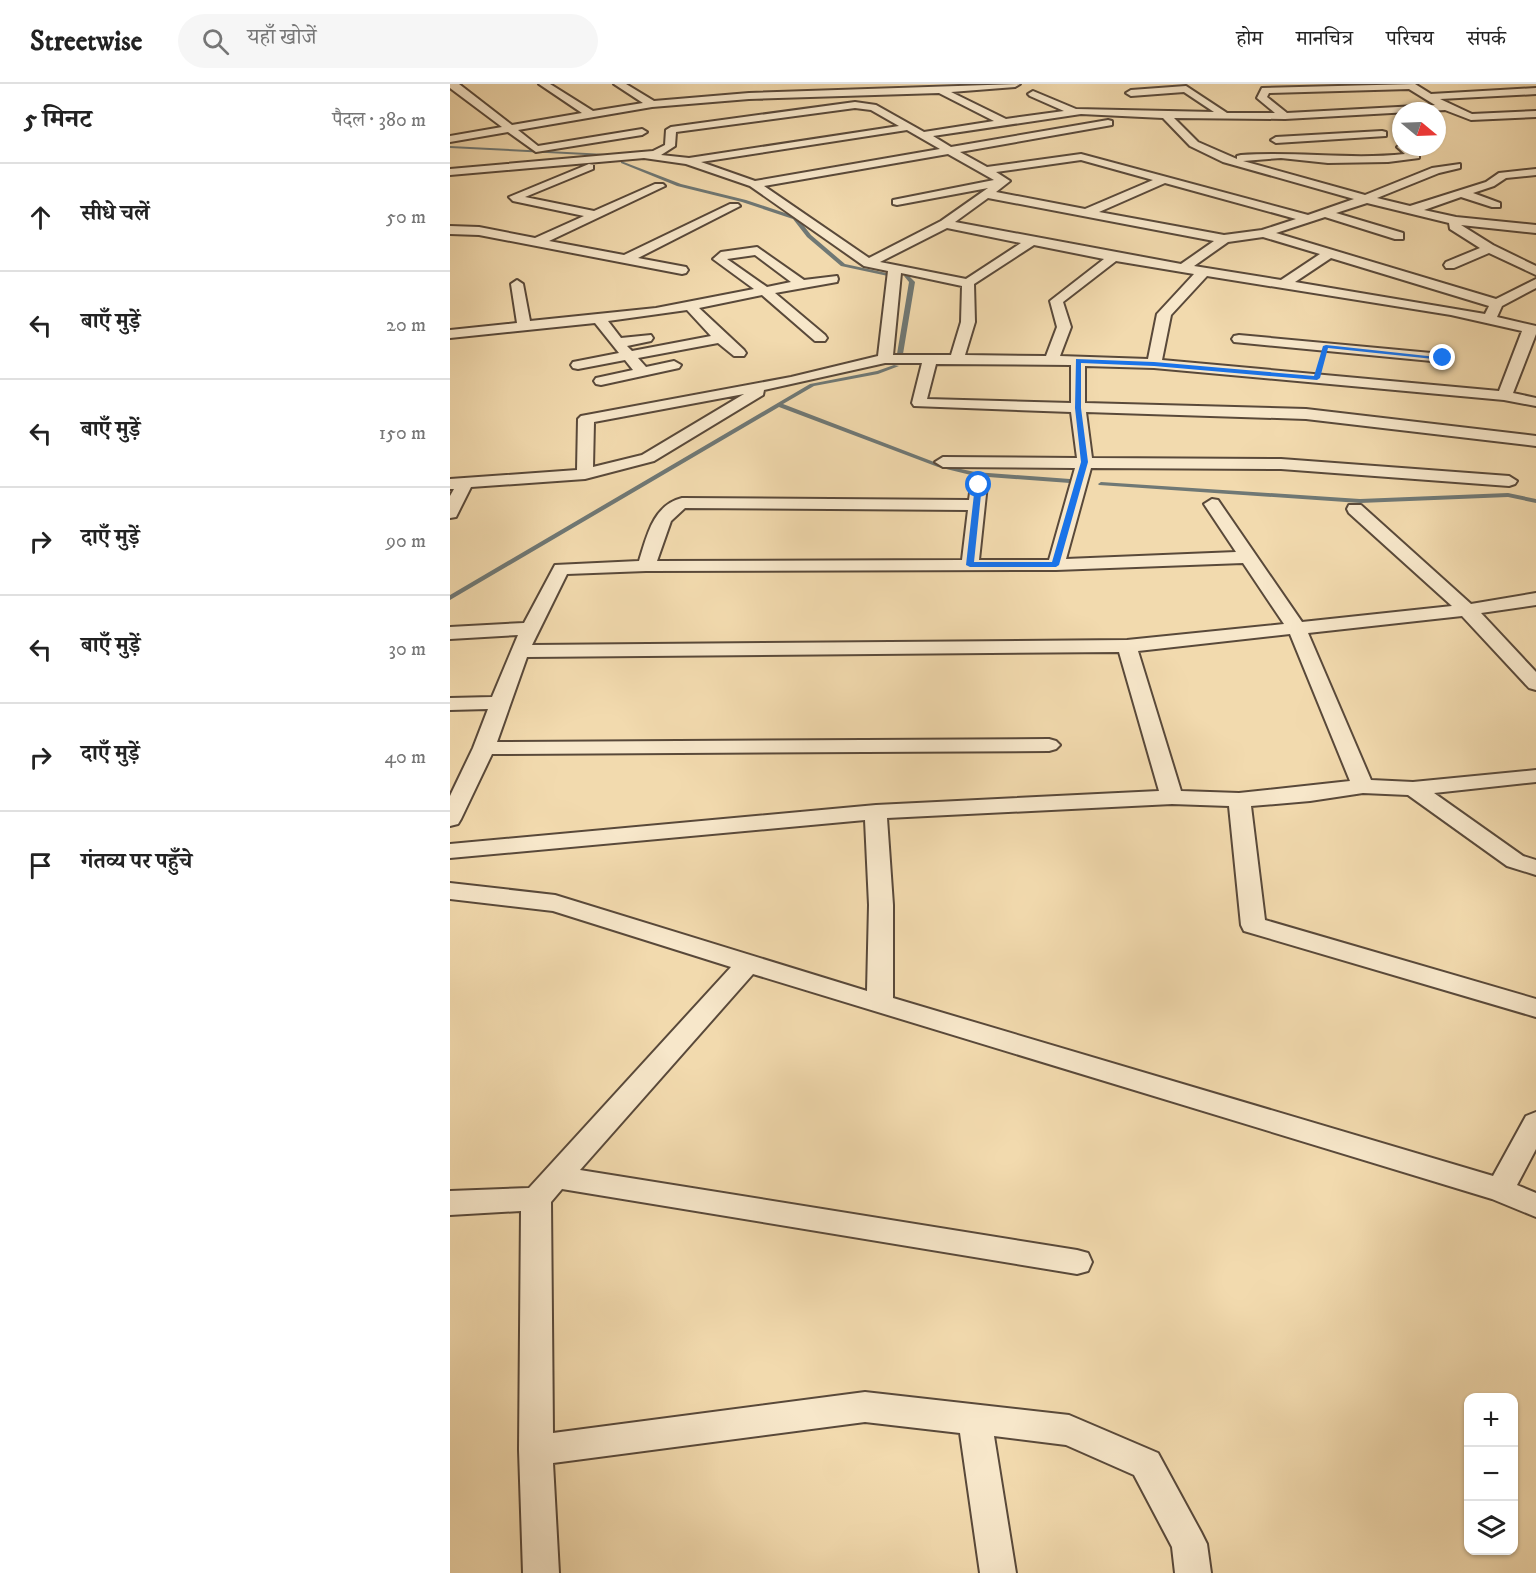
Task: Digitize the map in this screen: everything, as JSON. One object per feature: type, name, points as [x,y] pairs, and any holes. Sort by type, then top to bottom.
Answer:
[{"type":"street","points":[[544,84],[593,116]]},
{"type":"street","points":[[619,84],[652,104]]},
{"type":"street","points":[[783,84],[801,94]]},
{"type":"street","points":[[866,84],[880,93]]},
{"type":"street","points":[[450,139],[652,104],[749,96],[880,93],[1015,84]]},
{"type":"street","points":[[1122,84],[1138,98],[1139,114]]},
{"type":"street","points":[[1494,84],[1509,92]]},
{"type":"street","points":[[450,85],[454,85],[536,149],[642,132]]},
{"type":"street","points":[[1285,116],[1262,98],[1265,90],[1281,88],[1350,90],[1410,85],[1436,102]]},
{"type":"street","points":[[735,88],[749,96]]},
{"type":"street","points":[[1131,93],[1186,89],[1226,116]]},
{"type":"street","points":[[940,90],[1004,122]]},
{"type":"street","points":[[1427,97],[1536,91]]},
{"type":"street","points":[[1033,94],[1074,112]]},
{"type":"street","points":[[450,172],[655,154],[670,146],[671,130],[855,105],[873,107],[953,150],[1004,181]]},
{"type":"street","points":[[1446,107],[1471,117],[1536,114]]},
{"type":"street","points":[[922,135],[1074,112],[1285,116],[1369,123],[1392,140]]},
{"type":"street","points":[[1166,115],[1194,144],[1227,160],[1366,199],[1456,221],[1536,229]]},
{"type":"street","points":[[1246,116],[1268,134],[1288,156]]},
{"type":"street","points":[[1268,134],[1369,123],[1392,118]]},
{"type":"street","points":[[754,184],[1108,123]]},
{"type":"street","points":[[688,161],[909,127]]},
{"type":"street","points":[[639,156],[688,161],[754,184],[868,263],[968,283],[1032,241]]},
{"type":"street","points":[[1227,160],[1288,156],[1328,160],[1415,156]]},
{"type":"street","points":[[987,170],[1081,157],[1307,218]]},
{"type":"street","points":[[1358,170],[1388,159]]},
{"type":"street","points":[[514,187],[602,162]]},
{"type":"street","points":[[987,194],[1224,239],[1264,233],[1366,199],[1436,170],[1456,166]]},
{"type":"street","points":[[1411,210],[1490,184],[1503,175],[1536,172]]},
{"type":"street","points":[[1318,185],[1338,178]]},
{"type":"street","points":[[1086,213],[1162,180]]},
{"type":"street","points":[[868,263],[945,224],[1004,181]]},
{"type":"street","points":[[897,202],[1004,181]]},
{"type":"street","points":[[537,242],[659,186]]},
{"type":"street","points":[[514,187],[595,215]]},
{"type":"street","points":[[502,235],[520,219],[514,187]]},
{"type":"street","points":[[1460,193],[1496,205]]},
{"type":"street","points":[[626,259],[734,206]]},
{"type":"street","points":[[1324,213],[1399,236]]},
{"type":"street","points":[[1456,221],[1454,226],[1489,248],[1536,271]]},
{"type":"street","points":[[945,224],[1114,257],[1451,311],[1533,330],[1504,396]]},
{"type":"street","points":[[450,230],[502,235],[682,270]]},
{"type":"street","points":[[1264,233],[1497,304]]},
{"type":"street","points":[[1183,268],[1224,239]]},
{"type":"street","points":[[1450,265],[1489,248]]},
{"type":"street","points":[[802,284],[757,251],[725,255],[719,259],[765,291],[820,338]]},
{"type":"street","points":[[1283,284],[1330,253]]},
{"type":"street","points":[[1051,360],[1064,327],[1057,301],[1114,257]]},
{"type":"street","points":[[885,359],[896,267]]},
{"type":"street","points":[[1154,364],[1164,316],[1203,272]]},
{"type":"street","points":[[450,334],[690,306],[832,279]]},
{"type":"street","points":[[957,359],[968,320],[968,283]]},
{"type":"street","points":[[1489,319],[1497,304],[1536,283]]},
{"type":"street","points":[[517,284],[524,326]]},
{"type":"street","points":[[690,306],[739,353]]},
{"type":"street","points":[[598,318],[643,372]]},
{"type":"street","points":[[618,343],[709,326]]},
{"type":"street","points":[[1321,362],[1331,329]]},
{"type":"street","points":[[578,365],[721,338]]},
{"type":"street","points":[[1239,339],[1321,362],[1536,402]]},
{"type":"street","points":[[930,358],[919,403],[1306,414],[1536,441]]},
{"type":"street","points":[[585,474],[586,419],[770,385],[885,359],[1051,360],[1154,364],[1443,358]]},
{"type":"street","points":[[1056,565],[1085,462],[1078,408],[1078,361]]},
{"type":"street","points":[[601,381],[674,365]]},
{"type":"street","points":[[450,513],[457,484],[585,474],[648,458],[770,385]]},
{"type":"street","points":[[944,462],[1281,464],[1509,481]]},
{"type":"street","points":[[970,565],[979,485]]},
{"type":"street","points":[[646,566],[662,519],[668,511],[682,503],[976,506]]},
{"type":"street","points":[[1212,504],[1297,629],[1363,786]]},
{"type":"street","points":[[1355,509],[1467,610],[1536,684]]},
{"type":"street","points":[[450,819],[484,748],[519,651],[561,569],[646,566],[1056,565],[1250,557]]},
{"type":"street","points":[[519,651],[1127,646],[1467,610],[1536,599]]},
{"type":"street","points":[[450,633],[532,628]]},
{"type":"street","points":[[1127,646],[1172,797]]},
{"type":"street","points":[[450,704],[501,703]]},
{"type":"street","points":[[484,748],[1049,745]]},
{"type":"street","points":[[450,851],[876,812],[1172,797],[1239,800],[1311,794],[1363,786],[1413,789],[1536,777]]},
{"type":"street","points":[[1413,789],[1515,861],[1536,868]]},
{"type":"street","points":[[1239,800],[1253,925],[1536,1008]]},
{"type":"street","points":[[876,812],[881,905],[880,1002]]},
{"type":"street","points":[[450,891],[555,903],[748,964],[1500,1190],[1536,1205]]},
{"type":"street","points":[[541,1573],[536,1450],[536,1199],[748,964]]},
{"type":"street","points":[[1500,1190],[1536,1123]]},
{"type":"street","points":[[556,1177],[1077,1262]]},
{"type":"street","points":[[450,1203],[536,1199]]},
{"type":"street","points":[[536,1450],[866,1407],[1069,1430],[1146,1464],[1189,1544],[1193,1573]]},
{"type":"street","points":[[975,1419],[998,1573]]},
{"type":"waterway","points":[[450,147],[606,155]]},
{"type":"waterway","points":[[623,162],[679,185],[744,201],[795,218],[809,236],[843,265],[888,274]]},
{"type":"waterway","points":[[900,354],[912,282],[907,276]]},
{"type":"waterway","points":[[450,598],[812,385],[878,372],[896,366]]},
{"type":"waterway","points":[[779,405],[940,466],[975,474],[1070,481]]},
{"type":"waterway","points":[[1101,484],[1360,501],[1508,495],[1536,501]]},
{"type":"route","points":[[979,485],[970,565],[1056,565],[1085,462],[1078,408],[1078,361],[1154,364],[1317,378],[1326,346],[1443,358]]}]
